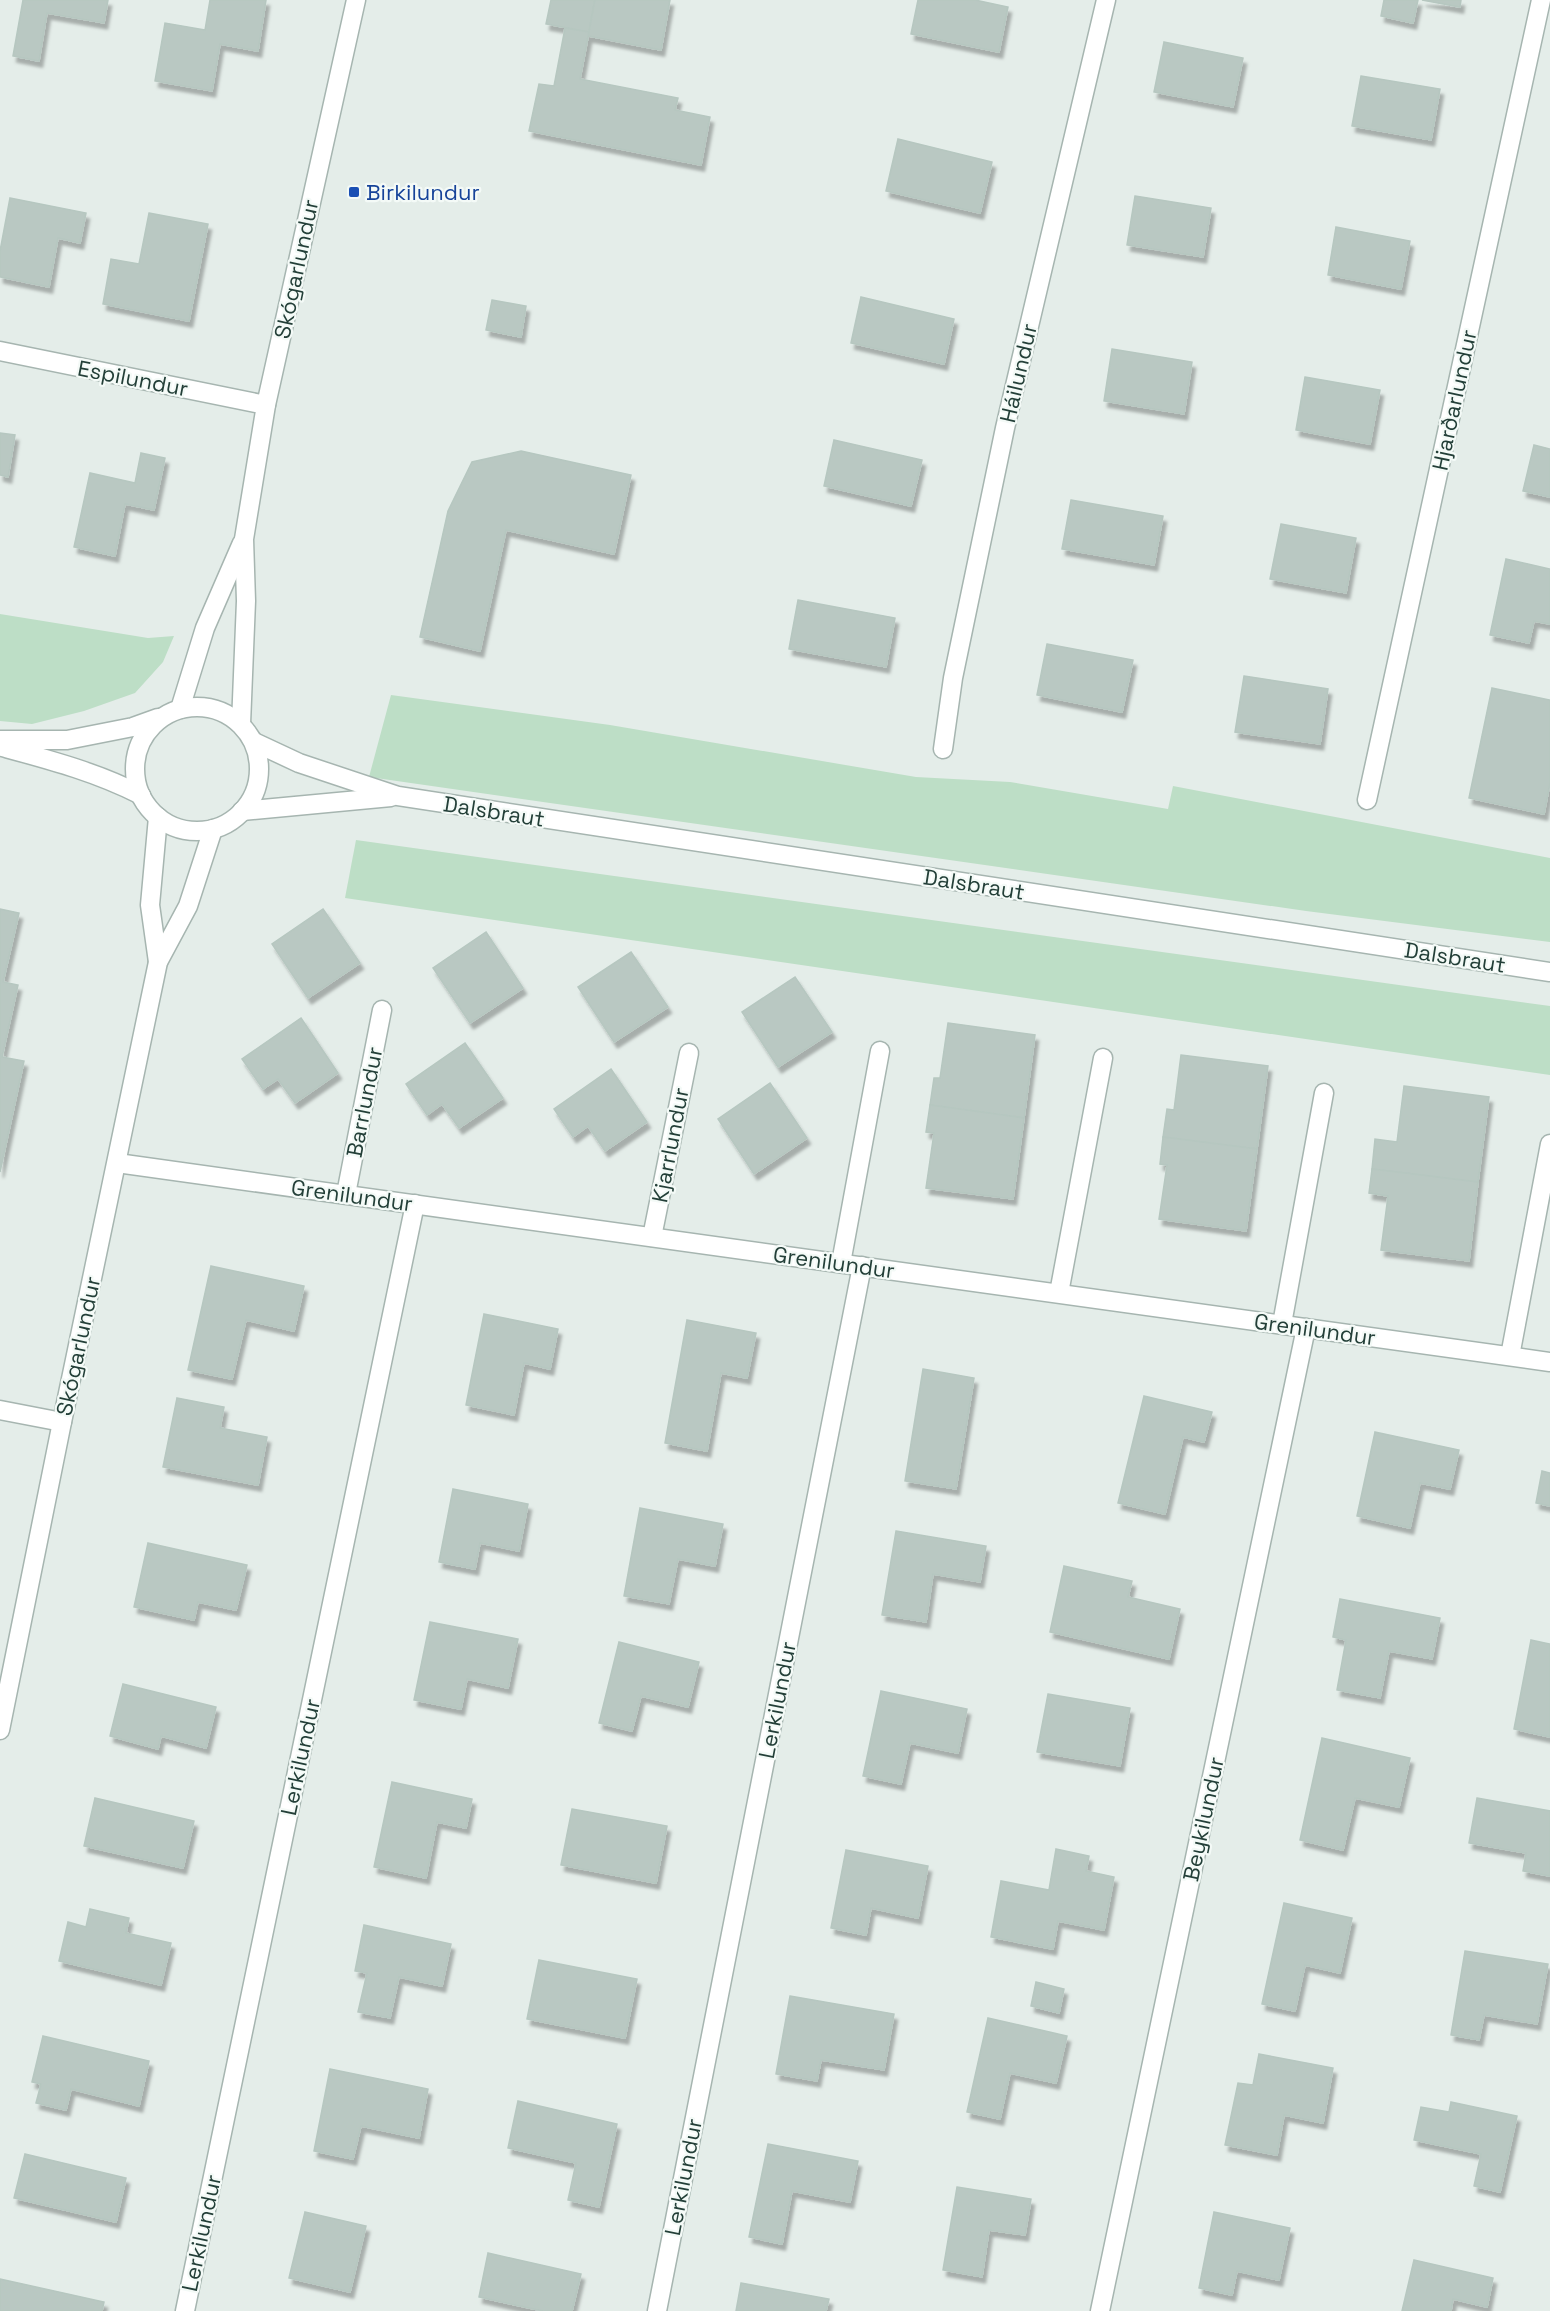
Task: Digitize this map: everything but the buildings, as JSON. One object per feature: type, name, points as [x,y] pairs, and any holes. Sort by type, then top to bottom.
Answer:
[{"type":"street","name":"Skógarlundur","points":[[241,724],[246,601],[244,539],[266,405],[356,0]]},
{"type":"street","name":"Háilundur","points":[[943,749],[953,678],[1005,428],[1106,0]]},
{"type":"street","name":"Hjarðarlundur","points":[[1367,800],[1541,0]]},
{"type":"street","name":"Espilundur","points":[[0,351],[266,405]]},
{"type":"street","name":"Skógarlundur","points":[[173,712],[205,628],[244,539]]},
{"type":"street","points":[[0,740],[68,740],[133,727],[173,712],[196,707],[212,708],[228,714],[241,724],[254,742],[259,760],[259,779],[253,796],[242,811],[229,822],[213,829],[194,831],[176,827],[158,817],[141,795],[136,777],[136,759],[141,742],[151,727],[173,712]]},
{"type":"street","name":"Dalsbraut","points":[[254,742],[299,763],[398,796],[1550,972]]},
{"type":"street","points":[[0,746],[82,769],[141,795]]},
{"type":"street","name":"Dalsbraut","points":[[242,811],[398,796]]},
{"type":"street","name":"Skógarlundur","points":[[158,817],[150,905],[158,962]]},
{"type":"street","name":"Skógarlundur","points":[[0,1730],[158,962],[188,906],[213,829]]},
{"type":"street","name":"Barrlundur","points":[[346,1194],[382,1010]]},
{"type":"street","points":[[841,1263],[880,1051]]},
{"type":"street","name":"Kjarrlundur","points":[[652,1237],[689,1053]]},
{"type":"street","points":[[1059,1293],[1103,1058]]},
{"type":"street","points":[[1281,1324],[1324,1093]]},
{"type":"street","points":[[1510,1356],[1550,1144]]},
{"type":"street","name":"Grenilundur","points":[[117,1163],[1550,1362]]},
{"type":"street","name":"Lerkilundur","points":[[185,2311],[415,1204]]},
{"type":"street","name":"Lerkilundur","points":[[657,2311],[862,1266]]},
{"type":"street","name":"Beykilundur","points":[[1100,2311],[1306,1328]]},
{"type":"street","points":[[0,1410],[62,1422]]},
{"type":"green space","points":[[0,614],[148,638],[174,636],[163,662],[135,693],[84,711],[32,724],[0,721]]},
{"type":"green space","points":[[391,695],[610,725],[916,777],[1010,782],[1168,809],[1173,786],[1550,858],[1550,942],[1306,911],[369,777]]},
{"type":"green space","points":[[356,840],[1550,1006],[1550,1075],[345,898]]},
{"type":"place","name":"Birkilundur","points":[[354,192]]}]
